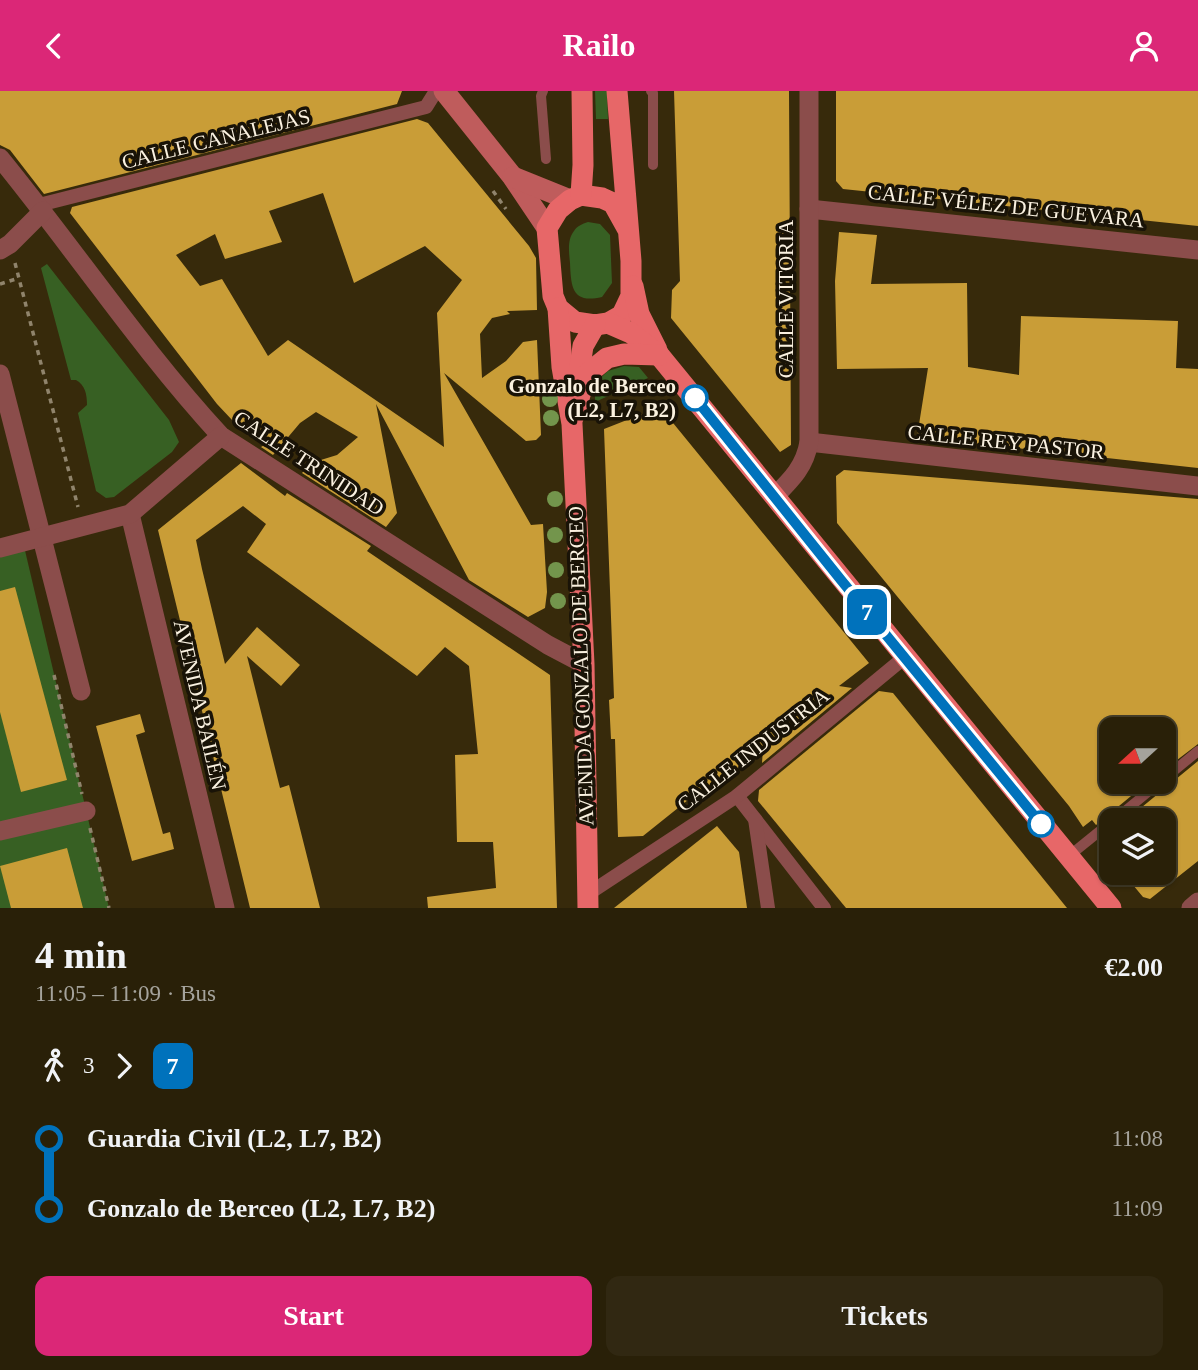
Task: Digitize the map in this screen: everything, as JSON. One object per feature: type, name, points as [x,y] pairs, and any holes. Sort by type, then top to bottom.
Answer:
[{"type":"main road","points":[[444,91],[512,176],[547,228],[553,296],[558,308],[575,322],[601,324],[631,333],[659,355],[1108,907]]},
{"type":"main road","points":[[547,228],[558,210],[575,197],[582,91]]},
{"type":"main road","points":[[601,324],[622,315],[631,296],[617,91]]},
{"type":"main road","points":[[512,176],[575,197],[602,198],[613,203],[628,230]]},
{"type":"main road","points":[[631,277],[639,314],[659,355]]},
{"type":"main road","name":"AVENIDA GONZALO DE BERCEO","points":[[558,308],[562,367],[572,424],[584,664],[588,901]]},
{"type":"main road","name":"AVENIDA GONZALO DE BERCEO","points":[[572,424],[583,346],[601,324]]},
{"type":"main road","name":"AVENIDA GONZALO DE BERCEO","points":[[572,424],[586,375],[607,358],[624,354],[659,355]]},
{"type":"street","name":"CALLE CANALEJAS","points":[[41,208],[426,107],[436,91]]},
{"type":"street","name":"CALLE VITORIA","points":[[775,496],[797,473],[807,455],[809,442],[809,91]]},
{"type":"street","name":"CALLE TRINIDAD","points":[[0,158],[184,395],[221,436],[548,645],[584,664]]},
{"type":"street","points":[[5,247],[41,208]]},
{"type":"street","name":"CALLE VÉLEZ DE GUEVARA","points":[[809,209],[1198,250]]},
{"type":"street","points":[[0,374],[80,691]]},
{"type":"street","points":[[0,548],[130,514],[221,436]]},
{"type":"street","name":"CALLE REY PASTOR","points":[[809,442],[1198,486]]},
{"type":"street","name":"AVENIDA BAILÉN","points":[[130,514],[225,908]]},
{"type":"street","name":"CALLE INDUSTRIA","points":[[588,901],[737,796],[905,657]]},
{"type":"street","points":[[737,796],[824,908]]},
{"type":"street","points":[[0,831],[86,811]]},
{"type":"street","points":[[755,818],[768,908]]},
{"type":"street","points":[[1191,908],[1198,902]]},
{"type":"lane","points":[[543,91],[541,96],[546,159]]},
{"type":"lane","points":[[651,91],[653,165]]},
{"type":"lane","points":[[1176,769],[1198,751]]},
{"type":"lane","points":[[1129,808],[1145,795]]},
{"type":"lane","points":[[1069,856],[1099,832]]},
{"type":"path","points":[[5,247],[19,278],[83,526]]},
{"type":"path","points":[[0,284],[19,278]]},
{"type":"green space","points":[[595,91],[607,91],[608,119],[596,119]]},
{"type":"green space","points":[[588,222],[600,224],[610,235],[612,283],[602,297],[592,299],[579,296],[575,292],[571,279],[569,250],[574,231]]},
{"type":"green space","points":[[47,264],[169,420],[179,442],[172,452],[114,497],[106,498],[96,491],[78,413],[87,405],[86,394],[79,382],[71,380],[41,268]]},
{"type":"green space","points":[[624,366],[639,367],[648,378],[595,402],[595,383],[608,371]]},
{"type":"green space","points":[[23,542],[109,908],[0,908],[0,548]]},
{"type":"building","points":[[0,91],[402,91],[397,104],[44,194],[10,150],[0,145]]},
{"type":"building","points":[[674,91],[789,91],[791,445],[780,452],[671,318],[672,290],[680,281]]},
{"type":"building","points":[[836,91],[1198,91],[1198,226],[843,189],[836,181]]},
{"type":"building","points":[[417,119],[428,123],[536,258],[537,310],[507,311],[510,314],[492,318],[480,334],[482,378],[506,361],[523,342],[537,340],[541,435],[536,440],[526,441],[444,373],[531,525],[543,524],[547,592],[545,608],[528,617],[469,580],[376,404],[397,513],[386,527],[302,473],[311,463],[337,455],[358,437],[316,412],[300,423],[273,455],[261,447],[266,444],[233,421],[217,404],[70,213],[72,207]],"holes":[[[323,193],[354,283],[425,246],[462,280],[437,313],[444,447],[288,340],[268,356],[222,279],[200,286],[176,255],[215,234],[225,259],[282,242],[269,211]]]},
{"type":"building","points":[[839,232],[877,235],[871,284],[967,283],[968,367],[1019,375],[1021,316],[1178,321],[1176,368],[1198,369],[1198,468],[917,437],[928,368],[837,369],[835,281]]},
{"type":"building","points":[[660,407],[869,663],[839,686],[852,688],[762,763],[763,748],[697,801],[693,796],[643,836],[618,837],[615,739],[611,739],[609,700],[614,698],[604,429]]},
{"type":"building","points":[[241,463],[285,496],[287,493],[371,546],[367,551],[550,675],[557,908],[428,908],[427,897],[496,888],[493,842],[457,842],[455,755],[478,754],[469,666],[445,647],[417,676],[247,552],[266,524],[243,506],[196,540],[225,664],[257,627],[300,665],[281,686],[247,656],[280,788],[289,785],[320,908],[250,908],[158,530]]},
{"type":"building","points":[[844,470],[1198,499],[1198,744],[1176,761],[1176,717],[1099,717],[1099,795],[1132,795],[1117,808],[1099,808],[1099,823],[1096,825],[1092,820],[1083,827],[1069,806],[837,523],[836,476]]},
{"type":"building","points":[[15,587],[67,780],[21,792],[0,712],[0,591]]},
{"type":"building","points":[[879,691],[893,693],[1067,908],[846,908],[758,801],[759,790]]},
{"type":"building","points":[[140,714],[145,732],[136,735],[163,834],[170,832],[174,849],[132,861],[96,726]]},
{"type":"building","points":[[1198,761],[1198,861],[1176,878],[1176,808],[1141,808],[1157,795],[1176,795],[1176,779]]},
{"type":"building","points":[[717,826],[739,852],[747,908],[614,908]]},
{"type":"building","points":[[67,848],[83,908],[11,908],[0,866]]},
{"type":"building","points":[[1133,885],[1168,885],[1150,899],[1143,897]]},
{"type":"bus line","name":"7","points":[[695,398],[1041,824]]},
{"type":"place","name":"Gonzalo de Berceo (L2, L7, B2)","points":[[695,398]]}]
